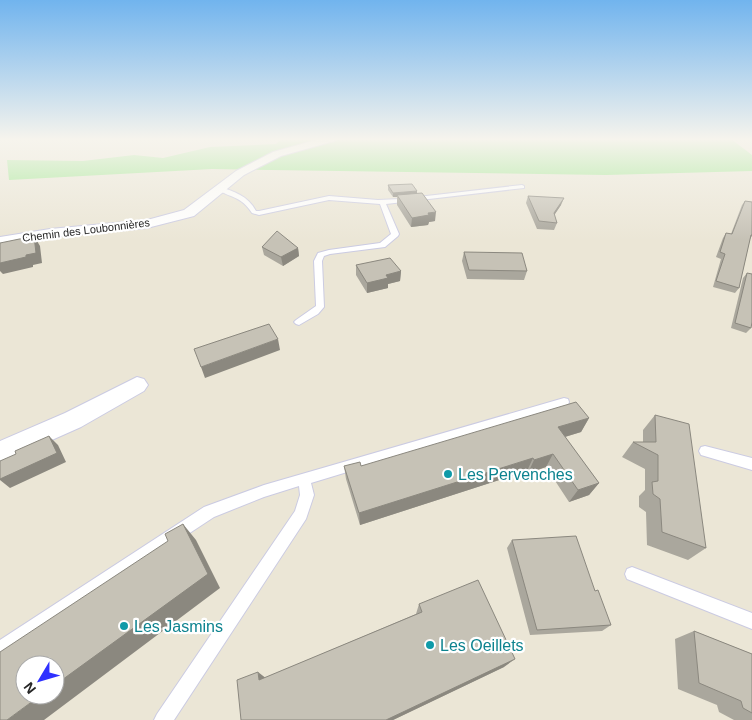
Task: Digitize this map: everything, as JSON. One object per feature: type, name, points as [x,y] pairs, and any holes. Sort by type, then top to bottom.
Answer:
[{"type":"street","name":"Chemin des Loubonnières","points":[[0,241],[50,232],[147,224],[189,213],[241,173]]},
{"type":"street","points":[[0,452],[73,420],[137,385]]},
{"type":"lane","points":[[219,189],[245,199],[249,202],[254,212],[260,213],[329,198],[382,202],[522,187]]},
{"type":"lane","points":[[299,322],[320,307],[318,261],[321,255],[329,252],[382,244],[395,234],[382,202]]},
{"type":"lane","points":[[0,650],[209,512],[264,491],[564,402]]},
{"type":"lane","points":[[705,451],[752,464]]},
{"type":"lane","points":[[163,720],[301,514],[307,495],[304,479]]},
{"type":"lane","points":[[632,574],[752,621]]},
{"type":"green space","points":[[8,173],[146,173],[9,180]]},
{"type":"green space","points":[[448,173],[694,173],[606,175]]},
{"type":"building","points":[[412,184],[417,191],[393,193],[388,185]]},
{"type":"building","points":[[422,193],[436,212],[412,218],[397,195]]},
{"type":"building","points":[[528,196],[564,198],[554,213],[557,223],[539,221]]},
{"type":"building","points":[[745,201],[752,202],[752,235],[739,288],[716,281],[725,254],[720,252],[726,233],[732,234]]},
{"type":"building","points":[[277,231],[298,248],[281,257],[262,247]]},
{"type":"building","points":[[34,236],[36,253],[0,263],[0,243]]},
{"type":"building","points":[[464,252],[522,253],[527,271],[469,270]]},
{"type":"building","points":[[390,258],[401,271],[386,275],[388,278],[367,283],[356,265]]},
{"type":"building","points":[[747,273],[752,274],[751,328],[735,323]]},
{"type":"building","points":[[269,324],[278,339],[201,367],[194,349]]},
{"type":"building","points":[[576,402],[589,418],[558,427],[599,483],[578,490],[553,454],[534,460],[533,458],[359,513],[344,466],[360,462],[361,466]]},
{"type":"building","points":[[655,415],[689,424],[706,548],[662,532],[660,499],[653,494],[652,482],[658,481],[658,455],[633,442],[656,442]]},
{"type":"building","points":[[49,436],[57,453],[0,479],[0,461],[16,454],[15,451]]},
{"type":"building","points":[[183,524],[208,574],[65,678],[65,655],[15,655],[15,705],[27,705],[7,720],[0,720],[0,652],[168,541],[165,534]]},
{"type":"building","points":[[576,536],[595,591],[598,590],[611,625],[537,630],[512,540]]},
{"type":"building","name":"Les Oeillets","points":[[478,580],[515,659],[386,720],[241,720],[237,680],[258,672],[259,680],[422,612],[419,604]]},
{"type":"building","points":[[694,631],[752,654],[752,713],[743,708],[741,701],[699,683]]},
{"type":"place","name":"Les Pervenches","points":[[448,474]]},
{"type":"place","name":"Les Jasmins","points":[[124,626]]},
{"type":"place","name":"Les Oeillets","points":[[430,645]]}]
